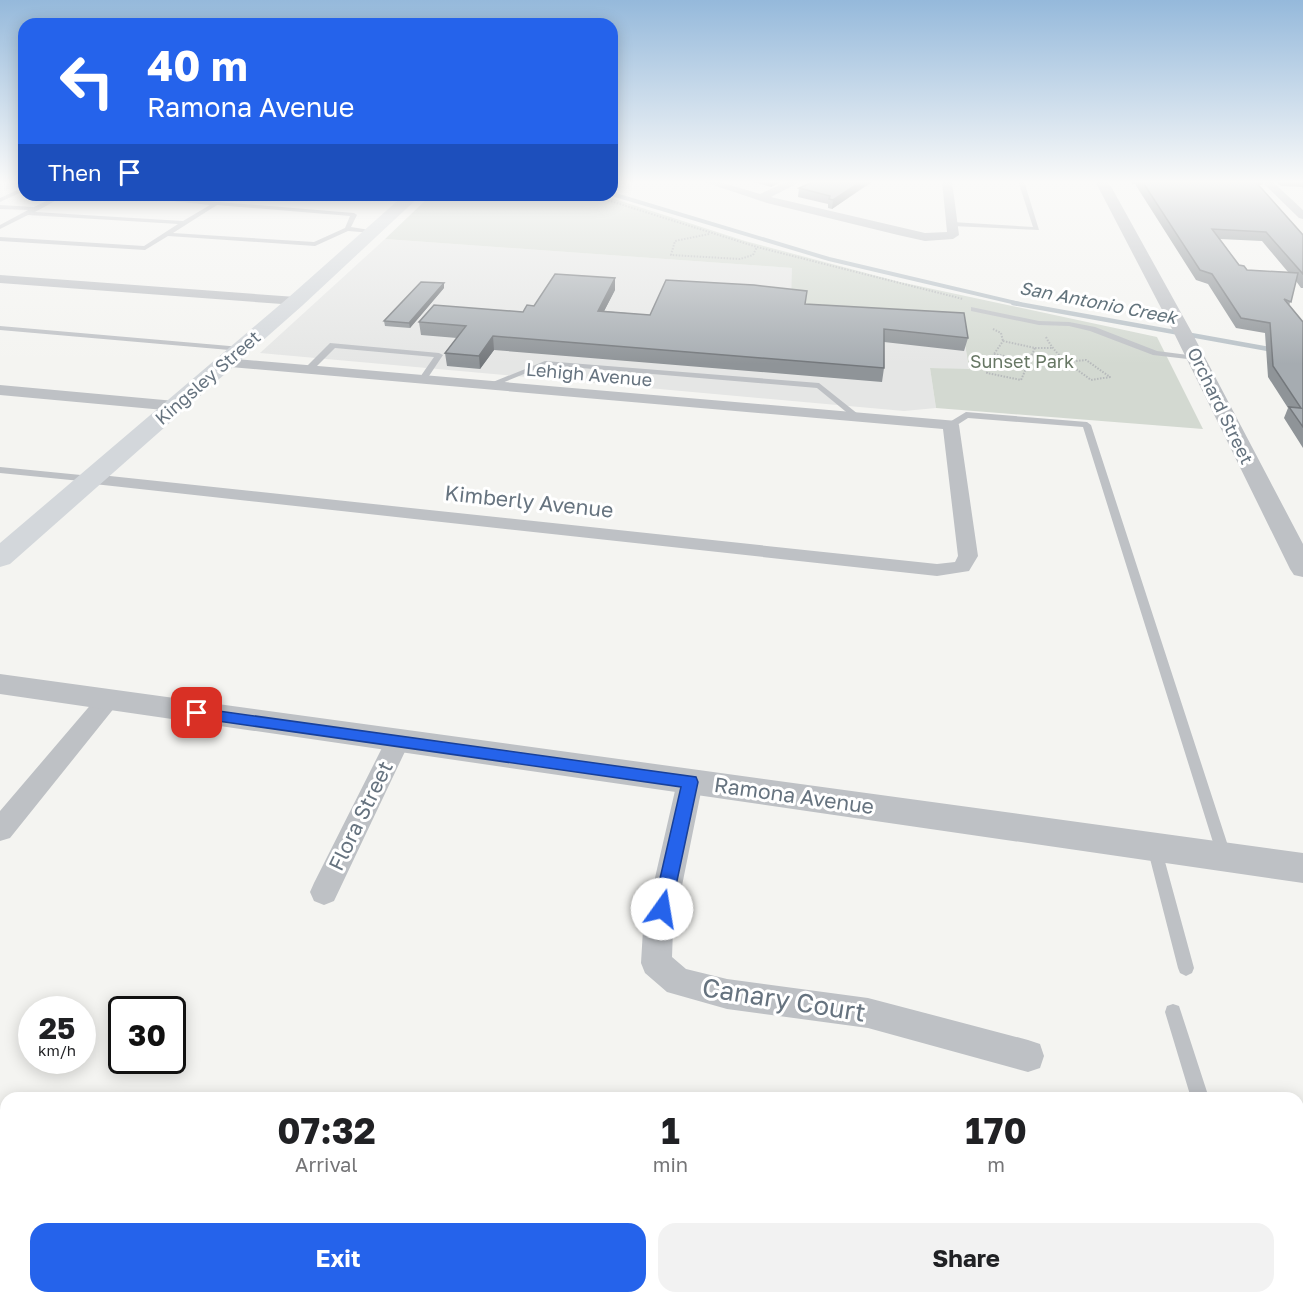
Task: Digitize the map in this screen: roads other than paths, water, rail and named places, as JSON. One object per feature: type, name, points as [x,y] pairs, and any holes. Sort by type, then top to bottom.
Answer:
[{"type":"main road","name":"Kingsley Street","points":[[0,558],[361,242]]},
{"type":"street","name":"Orchard Street","points":[[1134,242],[1188,342],[1303,569]]},
{"type":"street","points":[[0,279],[296,301]]},
{"type":"street","name":"Lehigh Avenue","points":[[232,356],[308,370],[951,425]]},
{"type":"street","points":[[0,390],[175,406]]},
{"type":"street","name":"Kimberly Avenue","points":[[92,479],[937,570],[962,567],[968,556],[951,425]]},
{"type":"street","name":"Ramona Avenue","points":[[0,684],[107,701],[1303,868]]},
{"type":"street","points":[[0,830],[107,701]]},
{"type":"street","name":"Flora Street","points":[[324,892],[398,741]]},
{"type":"street","name":"Canary Court","points":[[690,782],[658,930],[656,963],[678,982],[727,994],[868,1013],[1028,1056]]},
{"type":"lane","points":[[45,242],[145,248],[155,242]]},
{"type":"lane","points":[[283,242],[315,244],[320,242]]},
{"type":"lane","points":[[972,305],[1039,323],[1069,324],[1092,329],[1156,353],[1188,342]]},
{"type":"lane","points":[[0,328],[232,356]]},
{"type":"lane","points":[[308,370],[333,345],[439,355],[422,380]]},
{"type":"lane","points":[[487,386],[545,363],[819,386],[859,418]]},
{"type":"lane","points":[[951,425],[966,415],[1088,425],[1224,856]]},
{"type":"lane","points":[[0,470],[92,479]]},
{"type":"lane","points":[[1153,846],[1186,968]]},
{"type":"lane","points":[[1173,1012],[1198,1092]]},
{"type":"waterway","name":"San Antonio Creek","points":[[772,242],[829,259],[1020,304]]},
{"type":"waterway","name":"San Antonio Creek","points":[[1013,303],[1274,350]]},
{"type":"park label","name":"Sunset Park","points":[[1022,362]]}]
